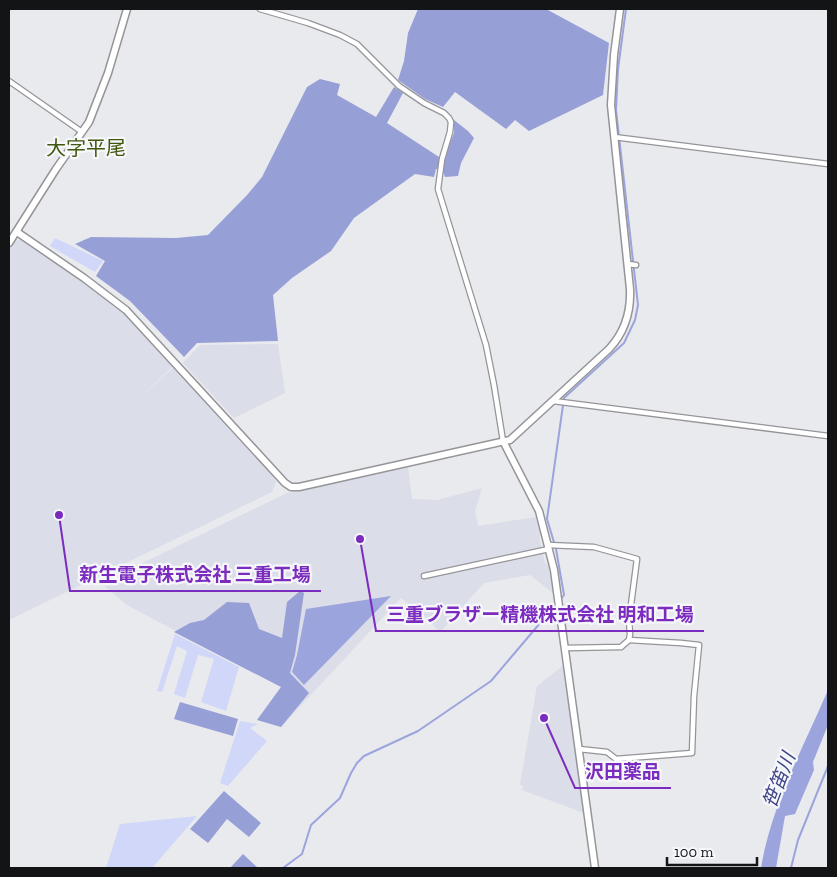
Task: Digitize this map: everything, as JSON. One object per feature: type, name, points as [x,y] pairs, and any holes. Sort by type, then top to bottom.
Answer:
[{"type":"street","points":[[9,243],[36,199],[89,122],[108,73],[127,9]]},
{"type":"street","points":[[260,9],[308,23],[340,35],[357,44],[399,86],[424,103],[444,113],[451,122],[442,159],[438,188],[486,345],[503,442],[535,502],[550,546],[560,606],[595,868]]},
{"type":"street","points":[[16,232],[91,283],[130,314],[291,487],[298,488],[503,442],[512,438],[559,402],[609,349],[620,334],[628,316],[631,300],[632,264],[617,137],[611,105],[620,9]]},
{"type":"street","points":[[9,81],[82,132]]},
{"type":"street","points":[[617,137],[828,164]]},
{"type":"street","points":[[559,402],[828,436]]},
{"type":"street","points":[[424,576],[559,545],[594,548],[637,559],[628,640],[621,647],[565,648]]},
{"type":"street","points":[[579,749],[607,752],[616,760],[692,752],[694,696],[699,645],[681,642],[628,640]]},
{"type":"shaded area","points":[[418,9],[546,9],[609,43],[603,95],[529,131],[515,120],[506,129],[455,92],[443,107],[425,99],[398,80],[404,61],[408,33]]},
{"type":"shaded area","points":[[320,79],[340,84],[337,95],[376,117],[394,87],[403,93],[387,123],[439,157],[445,156],[454,133],[454,120],[474,138],[461,163],[458,176],[445,177],[442,169],[436,169],[434,177],[415,174],[354,218],[331,251],[292,278],[273,295],[278,341],[197,343],[184,357],[130,301],[96,276],[105,261],[75,244],[91,237],[176,238],[208,235],[262,177],[307,87]]},
{"type":"shaded area","points":[[55,238],[103,261],[95,272],[50,246]]},
{"type":"shaded area","points":[[21,239],[111,301],[173,366],[136,401],[174,367],[272,475],[276,482],[272,492],[9,620],[9,251],[16,241]]},
{"type":"shaded area","points":[[278,344],[285,393],[234,418],[183,363],[200,345]]},
{"type":"shaded area","points":[[408,467],[412,499],[437,500],[482,488],[475,511],[478,526],[536,517],[541,534],[539,537],[545,563],[550,567],[554,594],[530,575],[484,583],[440,632],[415,607],[401,598],[281,727],[257,720],[281,687],[127,605],[101,583],[287,493]]},
{"type":"shaded area","points":[[300,591],[304,593],[295,655],[290,673],[309,693],[281,727],[257,720],[281,687],[174,632],[190,623],[204,620],[227,602],[249,603],[259,629],[282,638],[287,602]]},
{"type":"shaded area","points":[[391,596],[304,685],[292,672],[306,609]]},
{"type":"shaded area","points":[[175,634],[239,667],[226,711],[201,702],[214,659],[198,655],[185,698],[174,694],[187,651],[177,646],[162,692],[157,691]]},
{"type":"shaded area","points":[[564,665],[584,813],[522,790],[523,786],[520,785],[537,686]]},
{"type":"shaded area","points":[[828,690],[828,725],[813,762],[814,770],[795,814],[785,816],[776,868],[761,868],[772,822],[780,800]]},
{"type":"shaded area","points":[[180,702],[238,719],[233,736],[174,719]]},
{"type":"shaded area","points":[[240,721],[258,724],[250,728],[267,741],[228,786],[220,783]]},
{"type":"shaded area","points":[[224,791],[261,823],[249,837],[227,819],[208,843],[190,829]]},
{"type":"shaded area","points":[[197,816],[152,868],[106,868],[120,824]]},
{"type":"shaded area","points":[[243,854],[258,868],[230,868]]},
{"type":"waterway","points":[[560,600],[564,595],[556,549],[547,519],[564,398],[624,343],[635,320],[638,305],[616,110],[618,69],[626,9]]},
{"type":"waterway","points":[[283,868],[302,854],[311,825],[340,798],[351,773],[364,756],[418,731],[491,681],[557,603]]},
{"type":"waterway","points":[[791,868],[798,840],[828,766]]},
{"type":"place","name":"新生電子株式会社 三重工場","points":[[59,515]]},
{"type":"place","name":"三重ブラザー精機株式会社 明和工場","points":[[360,539]]},
{"type":"place","name":"沢田薬品","points":[[544,718]]},
{"type":"district","name":"大字平尾","points":[[86,148]]},
{"type":"water label","name":"笹笛川","points":[[779,780]]}]
